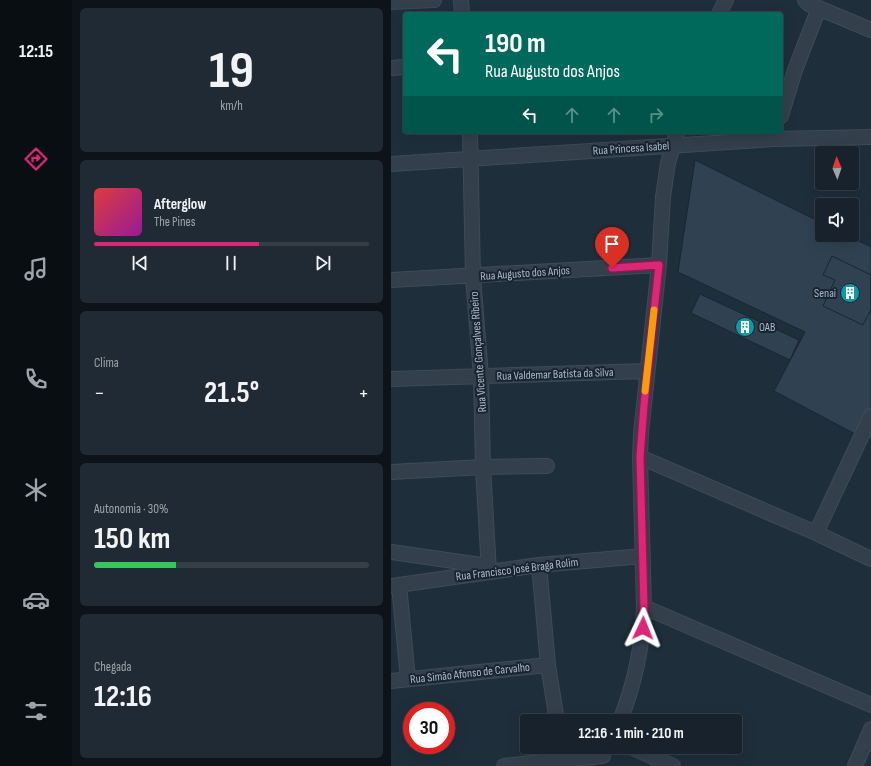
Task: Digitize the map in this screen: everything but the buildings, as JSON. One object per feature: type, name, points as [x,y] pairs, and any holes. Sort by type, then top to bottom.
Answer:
[{"type":"street","points":[[391,2],[433,0]]},
{"type":"street","points":[[461,0],[462,12]]},
{"type":"street","points":[[720,12],[726,0]]},
{"type":"street","points":[[805,0],[819,8],[871,30]]},
{"type":"street","points":[[783,109],[795,70],[819,8]]},
{"type":"street","points":[[391,68],[403,67]]},
{"type":"street","name":"Rua Vicente Gonçalves Ribeiro","points":[[470,134],[472,160],[473,276],[481,376],[483,467],[489,569]]},
{"type":"street","name":"Rua Princesa Isabel","points":[[391,164],[472,160],[675,138],[775,135],[871,136]]},
{"type":"street","points":[[622,714],[636,674],[641,651],[644,607],[640,457],[647,371],[659,265],[665,178],[675,138]]},
{"type":"street","name":"Rua Augusto dos Anjos","points":[[391,280],[659,265]]},
{"type":"street","name":"Rua Valdemar Batista da Silva","points":[[391,379],[647,371]]},
{"type":"street","points":[[816,534],[871,416]]},
{"type":"street","points":[[640,457],[871,559]]},
{"type":"street","points":[[391,472],[483,467],[547,466]]},
{"type":"street","points":[[391,552],[489,569]]},
{"type":"street","name":"Rua Francisco José Braga Rolim","points":[[395,585],[489,569],[539,566],[643,556]]},
{"type":"street","points":[[539,566],[548,666],[556,714]]},
{"type":"street","points":[[395,585],[407,679]]},
{"type":"street","points":[[644,607],[871,705]]},
{"type":"street","name":"Rua Simão Afonso de Carvalho","points":[[391,681],[548,666]]},
{"type":"street","points":[[855,766],[871,729]]},
{"type":"street","points":[[504,766],[558,754]]},
{"type":"street","points":[[575,754],[602,756]]},
{"type":"street","points":[[646,754],[673,766]]},
{"type":"slow traffic","points":[[645,391],[654,310]]},
{"type":"place","name":"Senai","points":[[850,293]]},
{"type":"place","name":"OAB","points":[[745,327]]},
{"type":"route","points":[[612,268],[659,265],[641,433],[640,457],[644,607],[643,628]]}]
